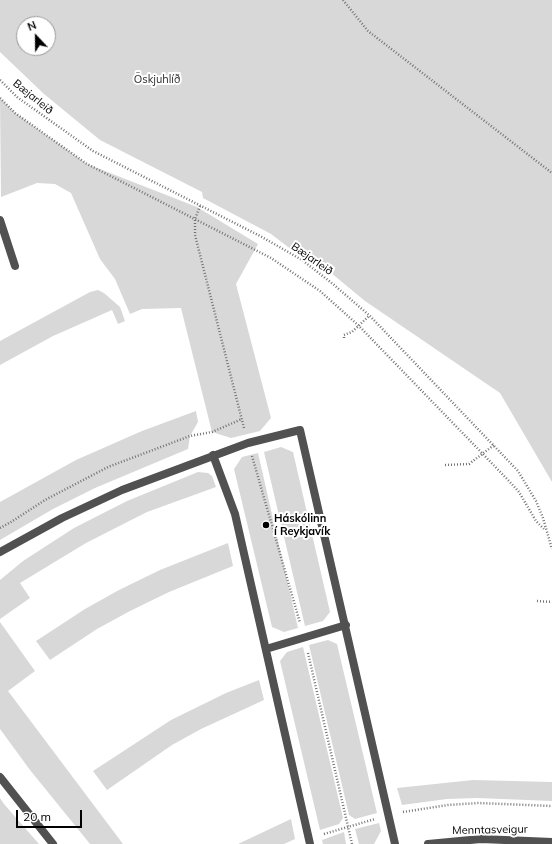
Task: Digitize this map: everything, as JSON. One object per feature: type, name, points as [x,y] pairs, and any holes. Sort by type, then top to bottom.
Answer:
[{"type":"lane","points":[[0,220],[15,266]]},
{"type":"lane","points":[[0,552],[62,518],[122,490],[248,443],[300,430],[346,625],[395,844]]},
{"type":"lane","points":[[213,455],[235,514],[310,841]]},
{"type":"lane","points":[[0,558],[13,546]]},
{"type":"lane","points":[[266,649],[346,625]]},
{"type":"lane","points":[[0,777],[53,844]]},
{"type":"lane","name":"Menntasveigur","points":[[428,844],[482,839],[552,842]]},
{"type":"path","points":[[343,0],[368,31],[552,173]]},
{"type":"path","name":"Bæjarleið","points":[[0,80],[23,102],[93,152],[262,237],[302,260],[333,284],[370,316],[518,471],[528,486],[543,518],[545,530],[552,549]]},
{"type":"path","name":"Bæjarleið","points":[[0,98],[15,113],[87,164],[271,258],[292,271],[329,298],[359,326],[519,492],[536,521],[545,530]]},
{"type":"path","points":[[200,206],[195,219],[195,235],[248,443],[304,637],[352,844]]},
{"type":"path","points":[[344,338],[344,335],[352,332],[370,316]]},
{"type":"path","points":[[0,528],[45,500],[108,468],[190,436],[212,432],[242,419]]},
{"type":"path","points":[[445,465],[469,464],[494,445]]},
{"type":"path","points":[[537,601],[552,602]]},
{"type":"path","points":[[310,841],[348,826],[388,815],[432,807],[478,803],[552,806]]},
{"type":"green space","name":"Öskjuhlíð","points":[[0,0],[552,0],[552,482],[500,393],[365,301],[319,263],[292,250],[271,234],[203,198],[202,192],[100,140],[44,94],[0,52]]},
{"type":"green space","points":[[0,98],[15,113],[87,164],[197,207],[258,244],[236,284],[271,418],[260,431],[231,438],[212,432],[181,308],[142,309],[130,314],[115,279],[100,259],[71,193],[55,184],[37,183],[1,197]]},
{"type":"green space","points":[[98,290],[104,293],[120,307],[125,321],[118,324],[112,310],[53,336],[0,365],[0,341],[90,292]]},
{"type":"green space","points":[[196,411],[198,422],[190,436],[188,449],[95,488],[53,509],[0,540],[0,502],[76,460],[142,431]]},
{"type":"green space","points":[[281,447],[293,452],[330,612],[323,621],[305,626],[264,452]]},
{"type":"green space","points":[[258,453],[298,628],[284,632],[272,627],[234,469],[242,457]]},
{"type":"green space","points":[[198,472],[208,473],[212,476],[216,487],[147,512],[86,543],[20,583],[30,598],[0,619],[0,580],[23,561],[74,528],[127,501]]},
{"type":"green space","points":[[228,543],[233,566],[169,592],[130,611],[97,629],[50,660],[36,641],[85,609],[119,590],[160,570]]},
{"type":"green space","points":[[0,622],[35,671],[8,691],[123,844],[90,844],[30,770],[0,729]]},
{"type":"green space","points":[[328,640],[337,644],[377,813],[355,819],[349,815],[309,645]]},
{"type":"green space","points":[[303,647],[343,818],[339,824],[320,830],[280,661],[287,652]]},
{"type":"green space","points":[[259,680],[264,700],[201,729],[172,745],[107,790],[93,771],[171,720],[226,693]]},
{"type":"green space","points":[[473,780],[552,782],[552,801],[477,798],[447,799],[402,805],[397,788]]},
{"type":"green space","points":[[0,798],[4,804],[39,844],[0,844]]},
{"type":"green space","points":[[291,819],[295,839],[284,844],[238,844]]},
{"type":"green space","points":[[379,823],[381,831],[374,844],[359,844],[355,829]]},
{"type":"green space","points":[[344,832],[346,844],[323,844],[322,840]]},
{"type":"place","name":"Háskólinn í Reykjavík","points":[[266,525]]}]
